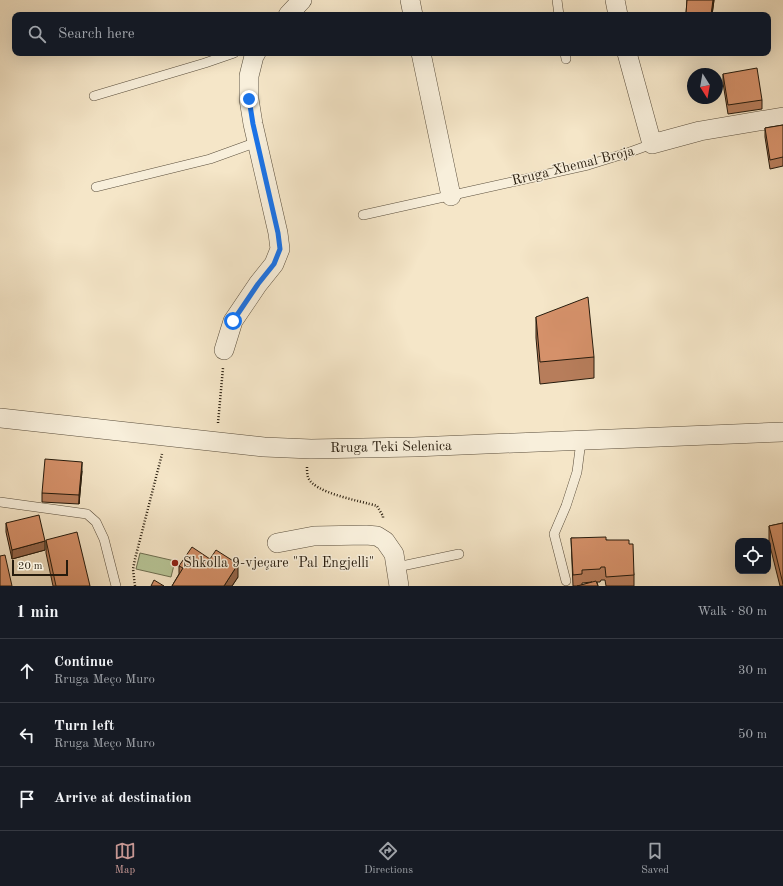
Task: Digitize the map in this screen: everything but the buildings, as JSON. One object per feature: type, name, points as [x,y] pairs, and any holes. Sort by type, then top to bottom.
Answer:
[{"type":"street","points":[[291,12],[302,0]]},
{"type":"street","points":[[410,0],[412,12]]},
{"type":"street","points":[[615,0],[617,12]]},
{"type":"street","points":[[224,350],[233,321],[258,284],[274,264],[280,249],[278,233],[257,142],[249,99],[249,76],[252,56]]},
{"type":"street","points":[[422,56],[451,196]]},
{"type":"street","points":[[628,56],[652,144]]},
{"type":"street","name":"Rruga Xhemal Broja","points":[[652,144],[700,131],[783,117]]},
{"type":"street","name":"Rruga Teki Selenica","points":[[0,418],[264,447],[307,449],[414,447],[783,432]]},
{"type":"street","points":[[277,542],[314,536],[376,536],[385,541],[394,554],[399,586]]},
{"type":"lane","points":[[557,0],[559,12]]},
{"type":"lane","points":[[94,96],[225,56]]},
{"type":"lane","points":[[96,187],[210,159],[257,142]]},
{"type":"lane","name":"Rruga Xhemal Broja","points":[[364,215],[588,165],[652,144]]},
{"type":"lane","points":[[566,581],[554,534],[566,506],[577,472],[581,441]]},
{"type":"lane","points":[[0,502],[87,514],[96,522],[104,539],[116,586]]},
{"type":"lane","points":[[397,567],[459,554]]},
{"type":"path","points":[[217,441],[224,350]]},
{"type":"path","points":[[135,586],[133,569],[134,559],[166,436]]},
{"type":"path","points":[[307,449],[308,476],[311,482],[319,488],[342,497],[377,506],[382,516],[385,541]]},
{"type":"green space","points":[[140,553],[175,561],[171,577],[136,569]]},
{"type":"place","name":"Shkolla 9-vjeçare \"Pal Engjelli\"","points":[[175,563]]},
{"type":"route","points":[[233,321],[258,284],[274,264],[280,249],[278,233],[253,124],[249,99]]}]
